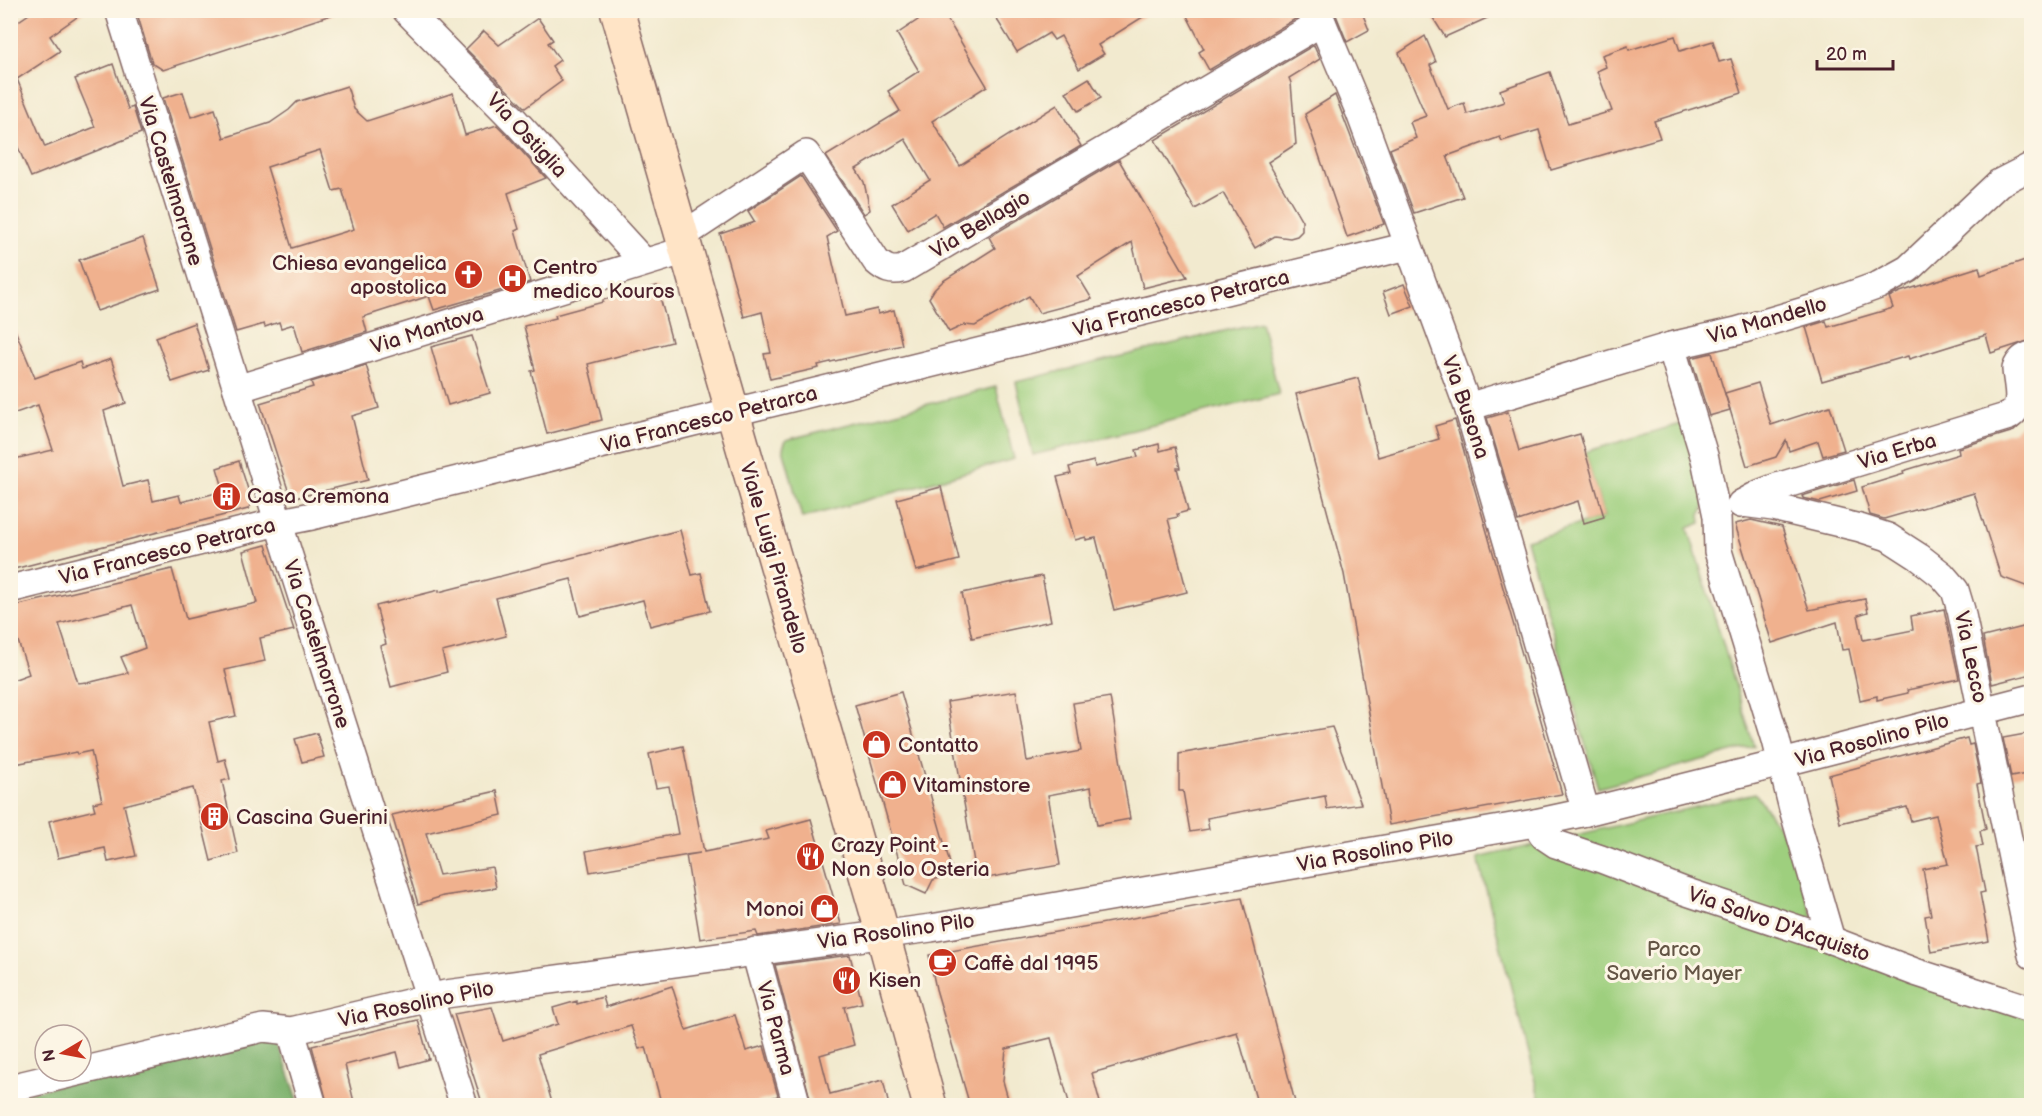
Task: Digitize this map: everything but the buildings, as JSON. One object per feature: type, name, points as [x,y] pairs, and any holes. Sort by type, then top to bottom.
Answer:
[{"type":"main road","name":"Viale Luigi Pirandello","points":[[617,10],[883,934],[930,1106]]},
{"type":"street","name":"Via Castelmorrone","points":[[119,10],[464,1106]]},
{"type":"street","name":"Via Ostiglia","points":[[406,10],[516,122],[644,262]]},
{"type":"street","name":"Via Bellagio","points":[[684,243],[806,154],[876,261],[886,269],[903,269],[1320,16]]},
{"type":"street","name":"Via Busona","points":[[1320,16],[1360,114],[1468,407],[1586,812]]},
{"type":"street","name":"Via Mandello","points":[[1468,407],[1671,346],[1737,331],[1818,307],[1894,278],[1950,232],[1988,192],[2031,166]]},
{"type":"street","name":"Via Mantova","points":[[237,389],[644,262],[684,243]]},
{"type":"street","name":"Via Francesco Petrarca","points":[[10,589],[1407,246]]},
{"type":"street","points":[[1671,346],[1698,431],[1716,511],[1718,551],[1782,763]]},
{"type":"street","name":"Via Erba","points":[[1716,511],[1743,503],[1771,489],[2009,416],[2019,405],[2016,369],[2024,357],[2031,355]]},
{"type":"street","name":"Via Lecco","points":[[1743,503],[1773,507],[1876,532],[1904,546],[1942,575],[1954,590],[1958,598],[1982,710],[2031,955]]},
{"type":"street","name":"Via Rosolino Pilo","points":[[10,1088],[263,1028],[291,1031],[429,998],[931,928],[1535,823],[1782,763],[2031,698]]},
{"type":"street","name":"Via Rosolino Pilo","points":[[1782,763],[1831,940]]},
{"type":"street","name":"Via Salvo D'Acquisto","points":[[1535,823],[1544,836],[1557,844],[1684,891],[1831,940],[1915,972],[2029,1003]]},
{"type":"street","name":"Via Parma","points":[[755,951],[797,1106]]},
{"type":"street","points":[[291,1031],[313,1106]]},
{"type":"green space","points":[[1261,322],[1279,394],[1033,455],[1016,382]]},
{"type":"green space","points":[[996,387],[1014,459],[802,518],[783,448],[786,440]]},
{"type":"green space","points":[[1690,421],[1705,506],[1700,515],[1701,523],[1688,528],[1754,746],[1598,788],[1526,540],[1604,517],[1585,452]]},
{"type":"green space","name":"Parco Saverio Mayer","points":[[1755,793],[1789,842],[1822,947],[2031,1019],[2031,1105],[1541,1105],[1478,858]]},
{"type":"green space","points":[[262,1036],[278,1042],[300,1105],[11,1106],[10,1097],[68,1083],[93,1083],[93,1077]]},
{"type":"place","name":"Chiesa evangelica apostolica","points":[[468,275]]},
{"type":"place","name":"Centro medico Kouros","points":[[512,279]]},
{"type":"place","name":"Casa Cremona","points":[[226,496]]},
{"type":"place","name":"Contatto","points":[[877,745]]},
{"type":"place","name":"Vitaminstore","points":[[892,785]]},
{"type":"place","name":"Cascina Guerini","points":[[215,817]]},
{"type":"place","name":"Crazy Point - Non solo Osteria","points":[[810,857]]},
{"type":"place","name":"Monoi","points":[[825,909]]},
{"type":"place","name":"Caffè dal 1995","points":[[943,963]]},
{"type":"place","name":"Kisen","points":[[847,980]]}]
